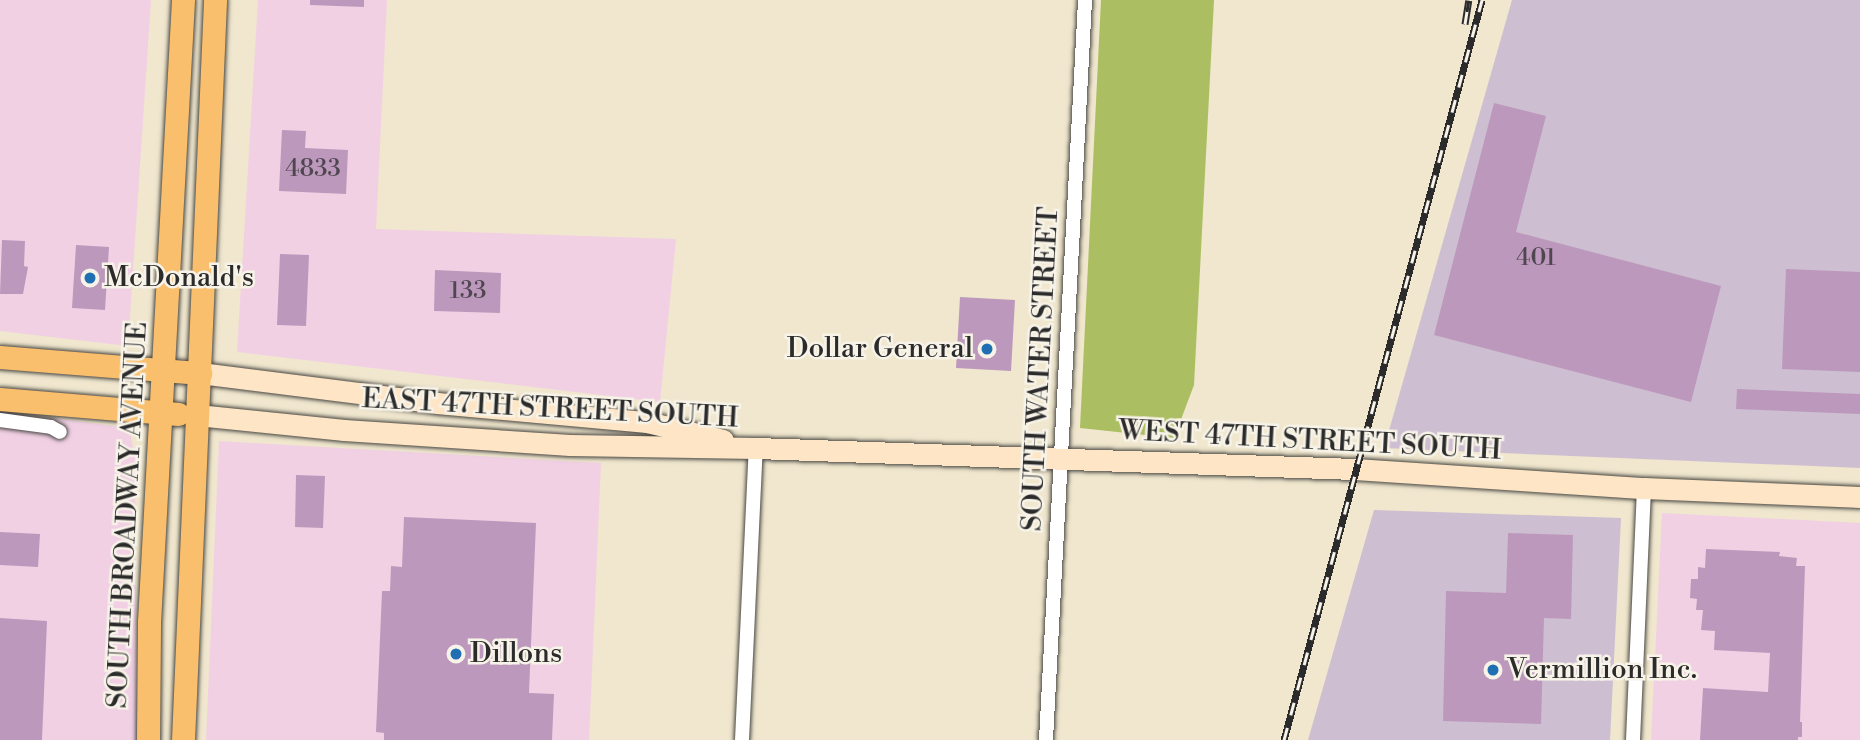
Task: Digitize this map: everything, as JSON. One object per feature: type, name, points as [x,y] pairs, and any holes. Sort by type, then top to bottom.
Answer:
[{"type":"main road","name":"SOUTH BROADWAY AVENUE","points":[[148,740],[149,622],[163,413],[183,0]]},
{"type":"main road","points":[[183,740],[215,0]]},
{"type":"main road","name":"EAST 47TH STREET SOUTH","points":[[0,357],[164,368],[200,373]]},
{"type":"main road","name":"EAST 47TH STREET SOUTH","points":[[0,399],[197,415]]},
{"type":"street","name":"SOUTH WATER STREET","points":[[1045,740],[1085,0]]},
{"type":"street","name":"EAST 47TH STREET SOUTH","points":[[200,373],[437,403],[647,422],[756,448]]},
{"type":"street","name":"EAST 47TH STREET SOUTH","points":[[197,415],[344,430],[570,445],[756,448]]},
{"type":"street","points":[[0,420],[51,427],[60,432]]},
{"type":"street","name":"WEST 47TH STREET SOUTH","points":[[756,448],[1355,469],[1644,488],[1860,497]]},
{"type":"street","points":[[742,740],[756,448]]},
{"type":"street","points":[[1633,740],[1644,488]]},
{"type":"shaded area","points":[[0,0],[151,0],[128,346],[0,331]]},
{"type":"shaded area","points":[[258,0],[387,0],[376,229],[676,239],[660,402],[237,352]]},
{"type":"shaded area","points":[[1512,0],[1860,0],[1860,468],[1384,448]]},
{"type":"shaded area","points":[[0,411],[129,428],[135,456],[137,740],[0,740]]},
{"type":"shaded area","points":[[219,441],[601,463],[589,740],[206,740]]},
{"type":"shaded area","points":[[1374,510],[1621,518],[1610,740],[1308,740]]},
{"type":"shaded area","points":[[1662,513],[1860,523],[1860,740],[1651,740]]},
{"type":"green space","points":[[1101,0],[1214,0],[1194,385],[1174,438],[1080,428]]},
{"type":"building","points":[[310,0],[364,0],[364,7],[310,5]]},
{"type":"building","points":[[1494,103],[1546,116],[1516,232],[1721,286],[1691,402],[1434,335]]},
{"type":"building","points":[[282,130],[306,131],[305,148],[348,150],[346,194],[279,191]]},
{"type":"building","points":[[2,240],[25,241],[24,266],[28,267],[23,294],[0,294]]},
{"type":"building","name":"McDonald's","points":[[76,245],[109,247],[105,310],[72,308]]},
{"type":"building","points":[[280,254],[309,255],[306,326],[277,325]]},
{"type":"building","points":[[1786,269],[1860,272],[1860,372],[1782,369]]},
{"type":"building","points":[[435,270],[501,273],[500,313],[434,311]]},
{"type":"building","points":[[960,297],[1015,300],[1011,371],[956,368]]},
{"type":"building","points":[[1737,389],[1860,394],[1860,414],[1736,409]]},
{"type":"building","points":[[296,475],[325,476],[323,528],[295,527]]},
{"type":"building","name":"Dillons","points":[[404,517],[536,523],[529,693],[554,694],[552,740],[384,740],[384,733],[376,732],[382,591],[390,591],[391,566],[402,567]]},
{"type":"building","points":[[0,532],[40,534],[38,567],[0,565]]},
{"type":"building","name":"Vermillion Inc.","points":[[1508,533],[1573,535],[1571,619],[1544,618],[1541,724],[1443,721],[1446,591],[1506,593]]},
{"type":"building","points":[[1706,549],[1780,552],[1779,556],[1797,558],[1796,566],[1805,566],[1800,722],[1802,737],[1798,737],[1798,740],[1700,740],[1703,688],[1768,692],[1770,653],[1714,650],[1715,631],[1701,630],[1703,610],[1696,610],[1697,599],[1690,598],[1691,579],[1698,579],[1698,567],[1705,568]]},
{"type":"building","points":[[0,618],[47,621],[42,740],[0,740]]},
{"type":"railway","points":[[1465,24],[1469,0]]},
{"type":"railway","points":[[1284,740],[1482,0]]},
{"type":"place","name":"McDonald's","points":[[90,278]]},
{"type":"place","name":"Dollar General","points":[[987,349]]},
{"type":"place","name":"Dillons","points":[[456,654]]},
{"type":"place","name":"Vermillion Inc.","points":[[1493,670]]}]
